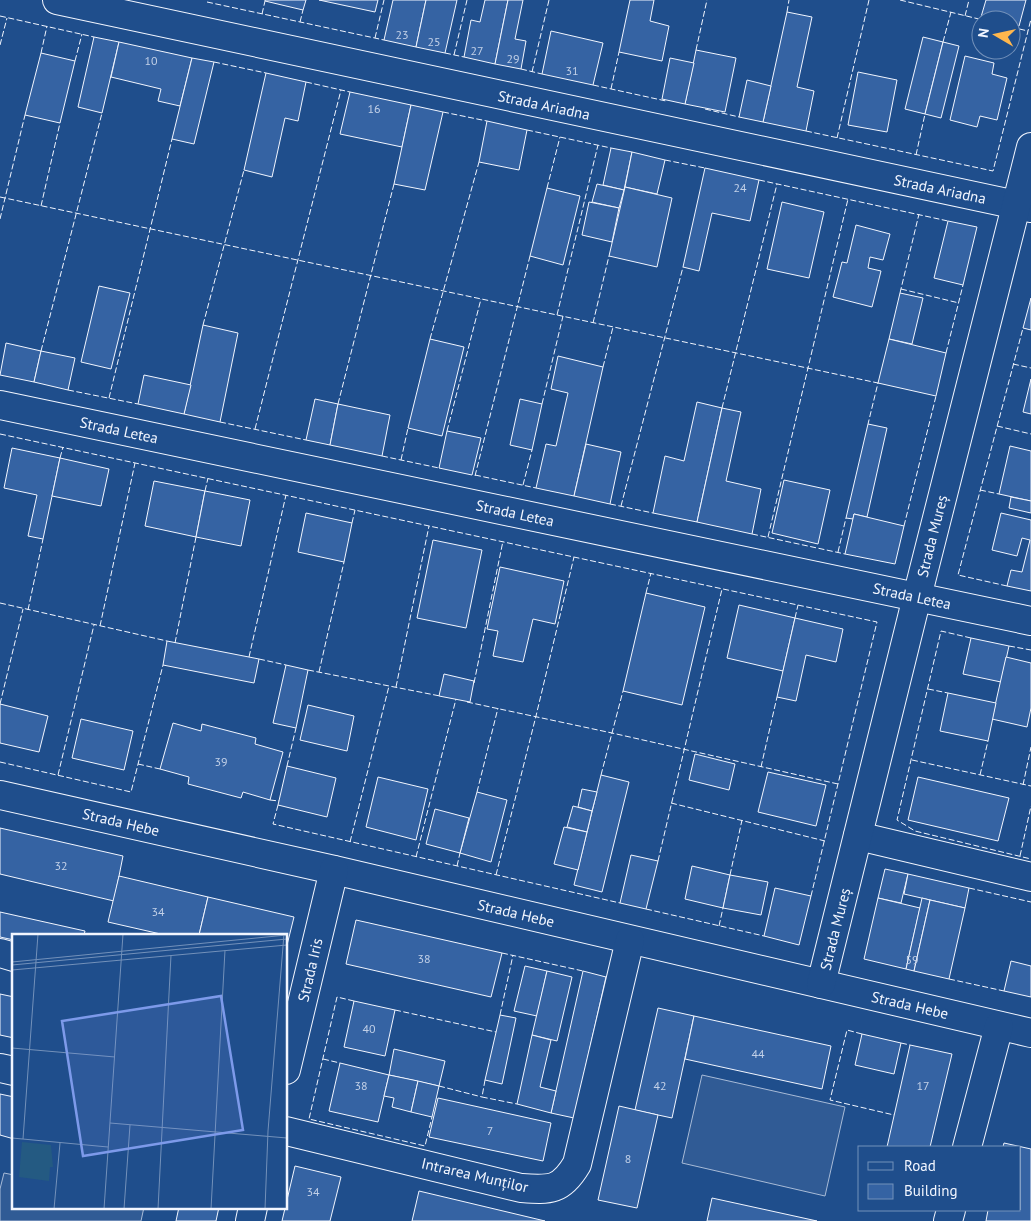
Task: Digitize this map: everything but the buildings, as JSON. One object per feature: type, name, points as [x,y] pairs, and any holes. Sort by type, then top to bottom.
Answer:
[{"type":"street","name":"Strada Ariadna","points":[[57,0],[1024,207]]},
{"type":"street","name":"Strada Mureș","points":[[821,984],[917,597],[1024,207],[1031,147]]},
{"type":"street","name":"Strada Letea","points":[[0,405],[1031,622]]},
{"type":"street","name":"Strada Hebe","points":[[0,795],[334,870],[1031,1033]]},
{"type":"street","points":[[858,836],[1031,877]]},
{"type":"street","name":"Strada Iris","points":[[288,1062],[334,870]]},
{"type":"street","name":"Intrarea Munților","points":[[288,1131],[522,1188],[542,1190],[557,1186],[569,1177],[577,1164],[630,940]]},
{"type":"street","points":[[967,1146],[999,1026]]},
{"type":"street","points":[[250,1221],[253,1208]]},
{"type":"shaded area","points":[[702,1075],[845,1107],[825,1196],[682,1163]]},
{"type":"shaded area","points":[[4,1173],[12,1175],[12,1208],[144,1208],[141,1221],[0,1221],[0,1189]]},
{"type":"fence","points":[[375,38],[384,0]]},
{"type":"fence","points":[[454,55],[467,0]]},
{"type":"fence","points":[[532,72],[549,0]]},
{"type":"fence","points":[[696,50],[707,0]]},
{"type":"fence","points":[[787,12],[789,0]]},
{"type":"fence","points":[[837,138],[869,0]]},
{"type":"fence","points":[[900,0],[971,17]]},
{"type":"fence","points":[[965,16],[969,0]]},
{"type":"fence","points":[[262,14],[265,1]]},
{"type":"fence","points":[[207,2],[384,40]]},
{"type":"fence","points":[[300,22],[303,10]]},
{"type":"fence","points":[[943,42],[951,12]]},
{"type":"fence","points":[[0,16],[94,37]]},
{"type":"fence","points":[[0,45],[7,18]]},
{"type":"fence","points":[[806,131],[993,171],[1031,19]]},
{"type":"fence","points":[[41,53],[47,26]]},
{"type":"fence","points":[[1021,29],[1028,31]]},
{"type":"fence","points":[[75,61],[82,34]]},
{"type":"fence","points":[[611,89],[619,52]]},
{"type":"fence","points":[[445,53],[464,57]]},
{"type":"fence","points":[[214,62],[266,73]]},
{"type":"fence","points":[[521,69],[542,74]]},
{"type":"fence","points":[[306,82],[350,92]]},
{"type":"fence","points":[[593,85],[666,101]]},
{"type":"fence","points":[[255,429],[341,90]]},
{"type":"fence","points":[[705,109],[739,117]]},
{"type":"fence","points":[[443,112],[487,121]]},
{"type":"fence","points":[[41,351],[102,113]]},
{"type":"fence","points":[[916,155],[925,114]]},
{"type":"fence","points":[[0,219],[25,115]]},
{"type":"fence","points":[[41,206],[60,123]]},
{"type":"fence","points":[[527,130],[611,148]]},
{"type":"fence","points":[[547,188],[560,137]]},
{"type":"fence","points":[[109,398],[172,139]]},
{"type":"fence","points":[[557,315],[598,145]]},
{"type":"fence","points":[[665,160],[705,168]]},
{"type":"fence","points":[[430,339],[479,162]]},
{"type":"fence","points":[[203,325],[244,170]]},
{"type":"fence","points":[[759,180],[948,221]]},
{"type":"fence","points":[[338,404],[394,184]]},
{"type":"fence","points":[[722,408],[777,184]]},
{"type":"fence","points":[[0,197],[878,383],[868,424]]},
{"type":"fence","points":[[768,537],[848,199]]},
{"type":"fence","points":[[900,293],[919,214]]},
{"type":"fence","points":[[475,476],[530,256]]},
{"type":"fence","points":[[593,323],[609,256]]},
{"type":"fence","points":[[621,506],[683,267]]},
{"type":"fence","points":[[946,353],[963,285]]},
{"type":"fence","points":[[901,289],[959,303]]},
{"type":"fence","points":[[447,431],[481,299]]},
{"type":"fence","points":[[542,404],[563,316]]},
{"type":"fence","points":[[603,367],[613,327]]},
{"type":"fence","points":[[1007,586],[958,575],[1023,328]]},
{"type":"fence","points":[[1013,364],[1031,368]]},
{"type":"fence","points":[[68,390],[138,404]]},
{"type":"fence","points":[[904,526],[936,396]]},
{"type":"fence","points":[[220,422],[306,440]]},
{"type":"fence","points":[[997,426],[1031,434]]},
{"type":"fence","points":[[401,460],[408,428]]},
{"type":"fence","points":[[0,434],[877,622],[811,896]]},
{"type":"fence","points":[[60,458],[63,447]]},
{"type":"fence","points":[[523,485],[532,450]]},
{"type":"fence","points":[[382,456],[439,468]]},
{"type":"fence","points":[[100,626],[135,463]]},
{"type":"fence","points":[[475,475],[536,488]]},
{"type":"fence","points":[[205,491],[208,478]]},
{"type":"fence","points":[[980,490],[999,494]]},
{"type":"fence","points":[[249,657],[286,495]]},
{"type":"fence","points":[[610,504],[653,513]]},
{"type":"fence","points":[[352,523],[355,510]]},
{"type":"fence","points":[[838,552],[846,518]]},
{"type":"fence","points":[[396,687],[429,526]]},
{"type":"fence","points":[[752,534],[845,554]]},
{"type":"fence","points":[[175,643],[196,537]]},
{"type":"fence","points":[[28,610],[43,539]]},
{"type":"fence","points":[[474,683],[503,541]]},
{"type":"fence","points":[[496,875],[574,557]]},
{"type":"fence","points":[[319,672],[344,562]]},
{"type":"fence","points":[[646,593],[651,573]]},
{"type":"fence","points":[[658,861],[722,589]]},
{"type":"fence","points":[[0,603],[167,641]]},
{"type":"fence","points":[[795,618],[798,605]]},
{"type":"fence","points":[[0,704],[23,609]]},
{"type":"fence","points":[[58,775],[94,625]]},
{"type":"fence","points":[[971,638],[941,631],[897,820],[915,831],[1031,859]]},
{"type":"fence","points":[[1009,646],[1031,650]]},
{"type":"fence","points":[[259,659],[286,665]]},
{"type":"fence","points":[[0,762],[131,792],[163,665]]},
{"type":"fence","points":[[308,670],[440,696]]},
{"type":"fence","points":[[350,842],[389,686]]},
{"type":"fence","points":[[928,689],[948,693]]},
{"type":"fence","points":[[601,775],[623,691]]},
{"type":"fence","points":[[761,767],[777,697]]},
{"type":"fence","points":[[416,857],[456,699]]},
{"type":"fence","points":[[467,702],[838,784]]},
{"type":"fence","points":[[477,792],[498,708]]},
{"type":"fence","points":[[287,766],[296,728]]},
{"type":"fence","points":[[980,775],[988,741]]},
{"type":"fence","points":[[1023,785],[1031,747]]},
{"type":"fence","points":[[912,760],[1031,786]]},
{"type":"fence","points":[[138,764],[160,769]]},
{"type":"fence","points":[[270,800],[279,801]]},
{"type":"fence","points":[[671,803],[825,841]]},
{"type":"fence","points":[[278,805],[273,824],[620,903]]},
{"type":"fence","points":[[1020,856],[1031,806]]},
{"type":"fence","points":[[730,875],[742,820]]},
{"type":"fence","points":[[457,866],[460,853]]},
{"type":"fence","points":[[969,888],[1031,902]]},
{"type":"fence","points":[[719,926],[723,908]]},
{"type":"fence","points":[[646,909],[764,936]]},
{"type":"fence","points":[[502,953],[583,971]]},
{"type":"fence","points":[[500,1015],[513,955]]},
{"type":"fence","points":[[949,979],[1004,991]]},
{"type":"fence","points":[[354,1001],[337,997],[309,1119],[425,1146],[432,1117]]},
{"type":"fence","points":[[395,1010],[496,1032]]},
{"type":"fence","points":[[862,1034],[847,1030],[830,1100],[894,1115]]},
{"type":"fence","points":[[901,1043],[910,1045]]},
{"type":"fence","points":[[323,1059],[340,1063]]},
{"type":"fence","points":[[485,1080],[482,1097],[517,1104]]},
{"type":"fence","points":[[439,1086],[482,1097]]}]
